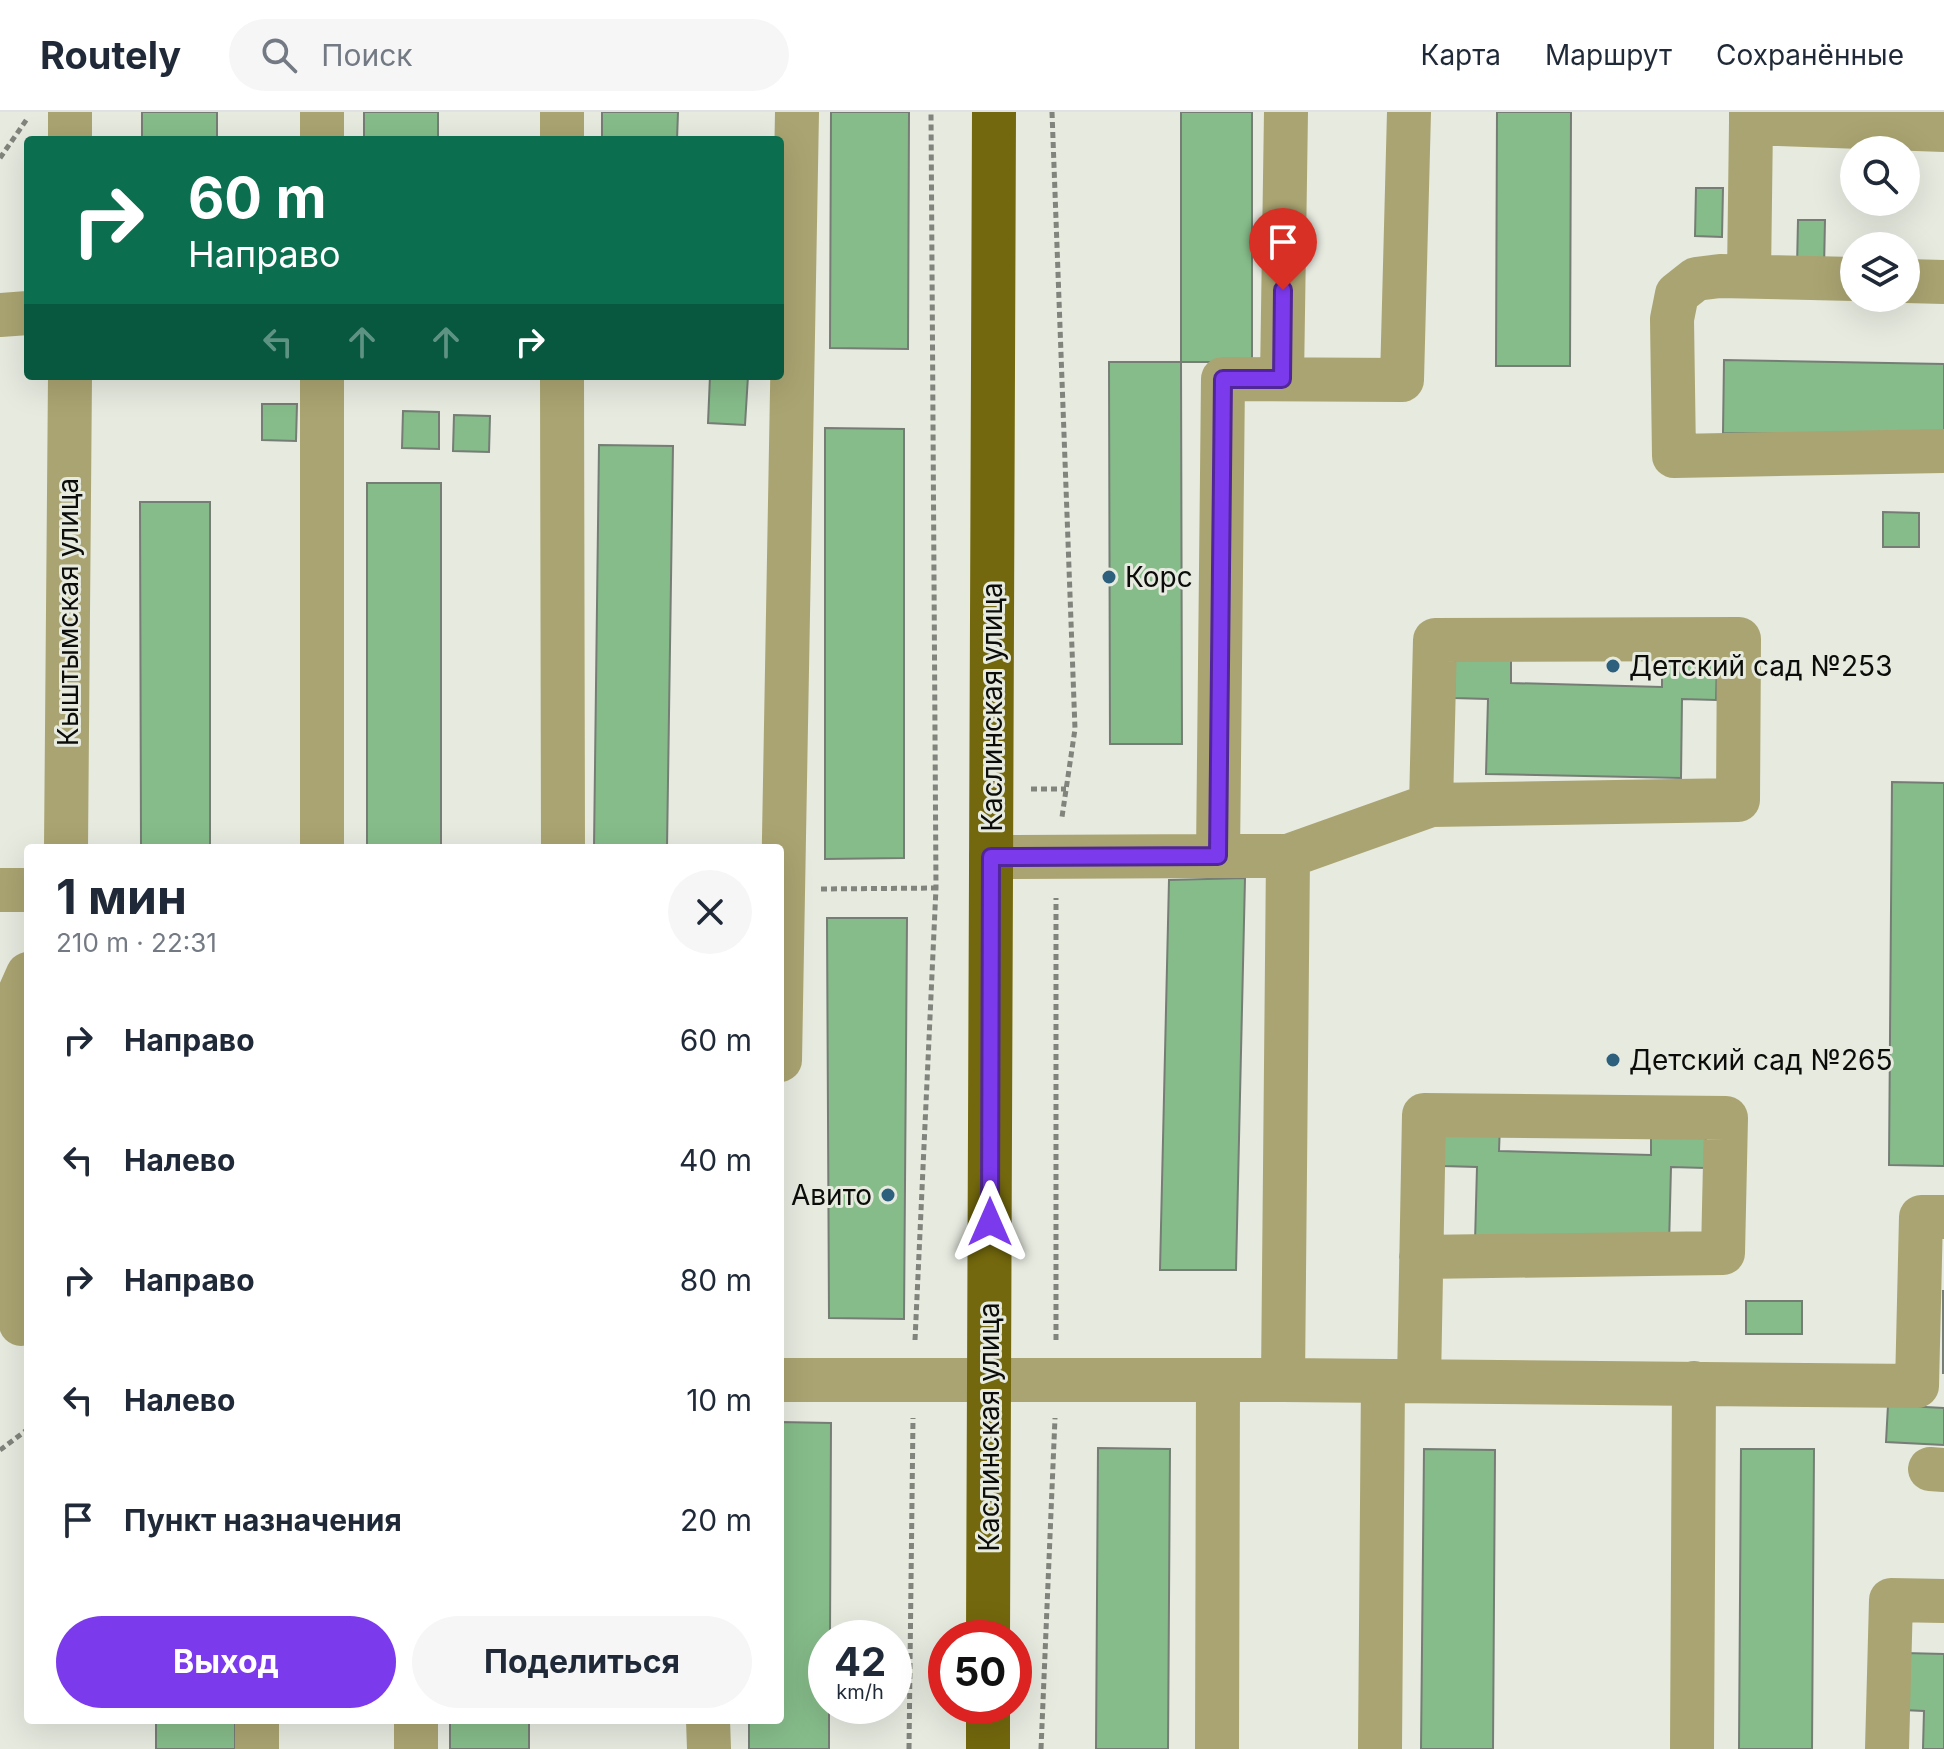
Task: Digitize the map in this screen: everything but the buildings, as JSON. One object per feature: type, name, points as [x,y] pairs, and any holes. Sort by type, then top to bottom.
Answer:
[{"type":"main road","name":"Каслинская улица","points":[[988,1620],[994,112]]},
{"type":"main road","points":[[988,1724],[988,1749]]},
{"type":"street","points":[[70,112],[70,136]]},
{"type":"street","points":[[322,112],[322,136]]},
{"type":"street","points":[[562,112],[562,136]]},
{"type":"street","points":[[783,844],[797,112]]},
{"type":"street","points":[[1282,379],[1286,112]]},
{"type":"street","points":[[1218,856],[1223,379],[1402,380],[1409,112]]},
{"type":"street","points":[[1749,276],[1751,118],[1944,130]]},
{"type":"street","points":[[1840,279],[1720,276],[1696,279],[1677,294],[1672,319],[1674,456],[1944,451]]},
{"type":"street","points":[[1920,281],[1944,282]]},
{"type":"street","points":[[0,315],[24,313]]},
{"type":"street","name":"Кыштымская улица","points":[[66,844],[70,380]]},
{"type":"street","points":[[322,380],[322,844]]},
{"type":"street","points":[[562,380],[563,844]]},
{"type":"street","points":[[991,857],[1288,856],[1431,805],[1738,800],[1739,639],[1435,640],[1431,805]]},
{"type":"street","points":[[1283,1380],[1288,856]]},
{"type":"street","points":[[0,890],[24,890]]},
{"type":"street","points":[[21,1324],[20,992],[24,983]]},
{"type":"street","points":[[1380,1749],[1401,1381],[1421,1257],[1424,1115],[1726,1118],[1723,1253],[1421,1257]]},
{"type":"street","points":[[784,1380],[1283,1380],[1930,1386],[1921,1217],[1944,1217]]},
{"type":"street","points":[[1217,1749],[1218,1380]]},
{"type":"street","points":[[1692,1749],[1694,1383]]},
{"type":"street","points":[[1887,1749],[1891,1600],[1944,1601]]},
{"type":"street","points":[[257,1724],[257,1749]]},
{"type":"street","points":[[416,1724],[416,1749]]},
{"type":"street","points":[[708,1724],[709,1749]]},
{"type":"path","points":[[0,158],[32,112]]},
{"type":"path","points":[[909,1749],[913,1381],[936,888],[931,112]]},
{"type":"path","points":[[1041,1749],[1056,1380],[1056,857],[1075,729],[1052,112]]},
{"type":"path","points":[[784,889],[936,888]]},
{"type":"path","points":[[0,1450],[24,1432]]},
{"type":"place","name":"Корс","points":[[1109,577]]},
{"type":"place","name":"Детский сад №253","points":[[1613,666]]},
{"type":"place","name":"Детский сад №265","points":[[1613,1060]]},
{"type":"place","name":"Авито","points":[[888,1195]]},
{"type":"route","points":[[990,1222],[991,857],[1218,856],[1223,379],[1282,379],[1283,290]]}]
